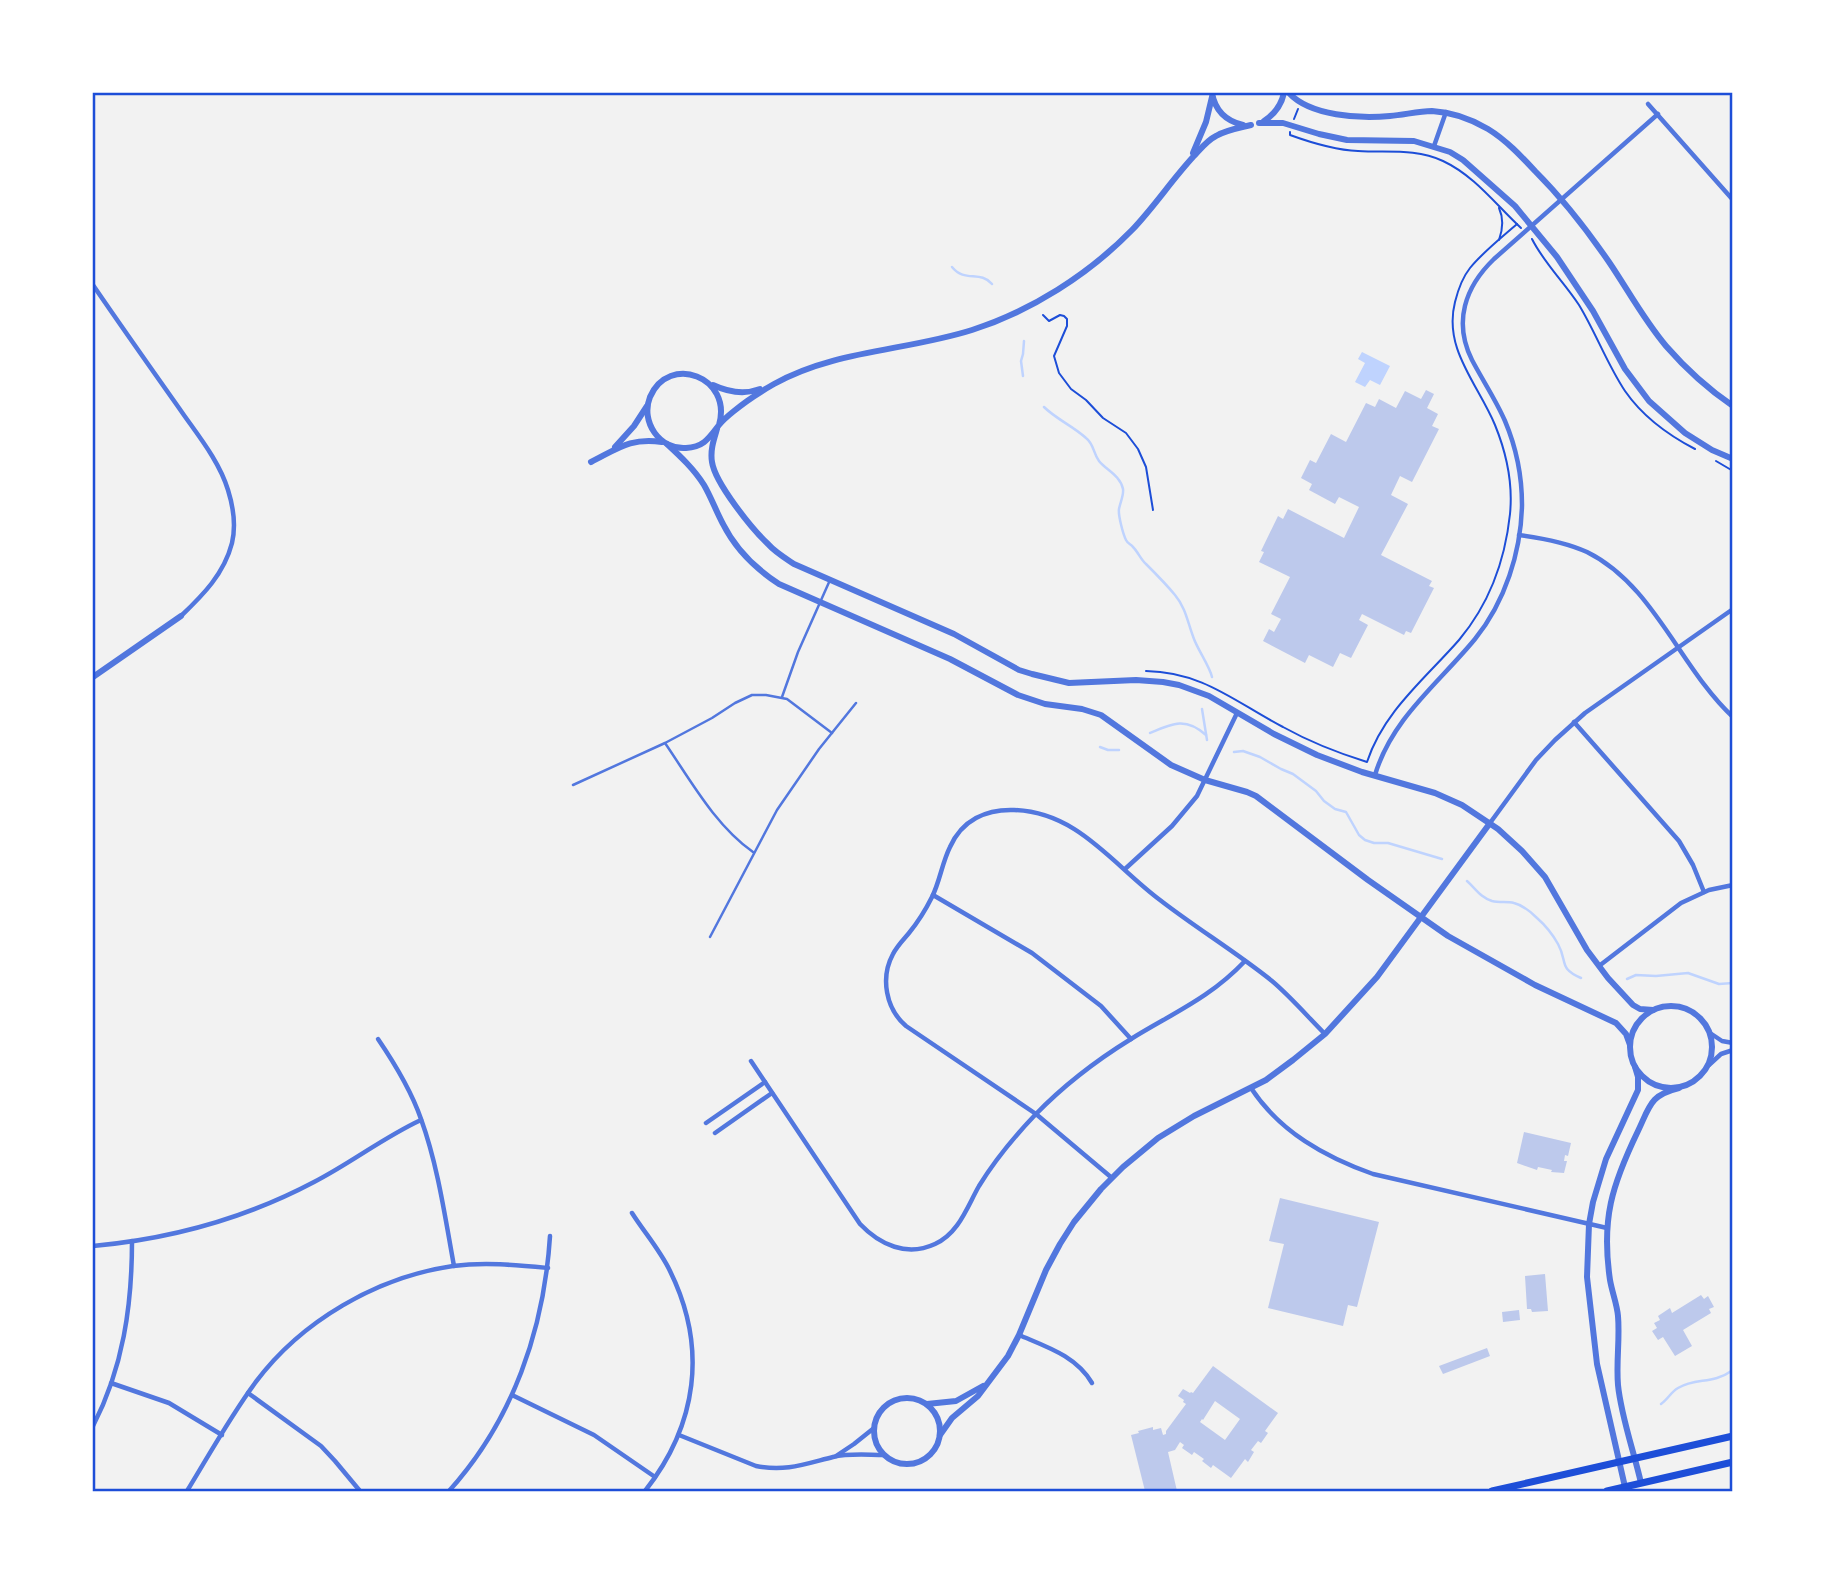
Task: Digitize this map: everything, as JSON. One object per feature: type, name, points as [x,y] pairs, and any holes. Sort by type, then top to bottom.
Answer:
[{"type":"main road","points":[[1492,1491],[1733,1436]]},
{"type":"main road","points":[[1607,1491],[1733,1462]]},
{"type":"street","points":[[611,450],[634,426],[655,388],[668,378],[692,375],[720,388],[738,392],[754,391],[806,370],[855,355],[974,330],[1039,301],[1075,278],[1117,244],[1205,144],[1217,135],[1273,116],[1287,93],[1301,103],[1326,112],[1365,117],[1419,112],[1446,113],[1475,122],[1496,135],[1523,158],[1562,199],[1598,246],[1634,304],[1665,345],[1700,381],[1733,406]]},
{"type":"street","points":[[1212,94],[1218,109],[1229,120],[1243,125],[1273,122],[1347,140],[1406,140],[1450,152],[1475,169],[1515,206],[1570,275],[1625,369],[1649,401],[1685,433],[1733,459]]},
{"type":"street","points":[[1184,167],[1199,141],[1212,94]]},
{"type":"street","points":[[1648,104],[1733,200]]},
{"type":"street","points":[[1434,146],[1446,113]]},
{"type":"street","points":[[1375,775],[1383,753],[1413,706],[1467,649],[1493,612],[1504,592],[1519,535],[1522,504],[1516,453],[1506,421],[1467,348],[1463,315],[1467,298],[1478,276],[1658,114]]},
{"type":"street","points":[[93,285],[207,449],[228,488],[233,508],[232,541],[226,560],[203,596],[181,617],[93,677]]},
{"type":"street","points":[[707,382],[720,401],[721,418],[711,453],[714,470],[752,526],[769,546],[787,560],[954,634],[1019,670],[1069,683],[1136,680],[1171,683],[1209,696],[1274,734],[1317,755],[1435,793],[1462,805],[1490,822],[1513,841],[1540,871],[1599,966],[1633,1005],[1640,1009],[1653,1010]]},
{"type":"street","points":[[591,462],[633,441],[652,440],[679,448],[694,447],[707,440],[742,405],[775,384]]},
{"type":"street","points":[[648,403],[650,425],[658,437],[704,484],[730,537],[752,563],[779,584],[950,659],[1017,695],[1045,704],[1082,709],[1101,715],[1171,765],[1205,780],[1256,796],[1448,936],[1535,985],[1621,1027],[1630,1045],[1638,1077],[1638,1090],[1606,1160],[1593,1202],[1589,1224],[1587,1277],[1604,1395],[1625,1487]]},
{"type":"street","points":[[1519,535],[1563,543],[1601,560],[1620,575],[1636,591],[1696,674],[1733,717]]},
{"type":"street","points":[[940,1435],[937,1418],[926,1404],[908,1398],[898,1399],[881,1410],[874,1427],[877,1447],[892,1461],[909,1465],[918,1463],[933,1452],[940,1435],[952,1418],[978,1396],[1008,1356],[1046,1270],[1060,1244],[1091,1200],[1140,1152],[1194,1116],[1251,1088],[1287,1065],[1325,1034],[1377,977],[1536,760],[1574,722],[1733,608]]},
{"type":"street","points":[[1125,869],[1172,826],[1196,796],[1238,711]]},
{"type":"street","points":[[1574,722],[1679,841],[1704,892]]},
{"type":"street","points":[[1112,1178],[1036,1114],[906,1026],[892,1009],[886,982],[892,954],[933,895],[956,834],[972,819],[992,811],[1033,812],[1058,820],[1088,838],[1156,898],[1273,982],[1325,1034]]},
{"type":"street","points":[[1599,966],[1681,903],[1704,892],[1733,885]]},
{"type":"street","points":[[933,895],[1032,953],[1101,1006],[1131,1039]]},
{"type":"street","points":[[751,1061],[860,1224],[881,1243],[912,1250],[933,1245],[951,1234],[999,1157],[1036,1114],[1084,1072],[1131,1039],[1207,995],[1245,961]]},
{"type":"street","points":[[1630,1045],[1641,1018],[1653,1010],[1668,1006],[1683,1007],[1697,1014],[1707,1026],[1712,1049],[1709,1065]]},
{"type":"street","points":[[1710,1033],[1722,1041],[1733,1043]]},
{"type":"street","points":[[377,1039],[401,1075],[421,1120],[430,1149],[454,1266]]},
{"type":"street","points":[[1642,1483],[1618,1388],[1618,1313],[1610,1279],[1607,1228],[1610,1204],[1621,1167],[1647,1112],[1659,1095],[1687,1085],[1699,1077],[1721,1054],[1733,1050]]},
{"type":"street","points":[[1635,1068],[1650,1083],[1664,1088],[1679,1088]]},
{"type":"street","points":[[706,1123],[765,1082]]},
{"type":"street","points":[[1251,1088],[1283,1125],[1316,1149],[1350,1166],[1373,1174],[1607,1228]]},
{"type":"street","points":[[715,1133],[772,1093]]},
{"type":"street","points":[[93,1246],[191,1229],[272,1202],[327,1175],[421,1120]]},
{"type":"street","points":[[632,1213],[670,1271],[680,1292],[692,1351],[692,1380],[679,1435],[645,1491]]},
{"type":"street","points":[[449,1491],[468,1469],[512,1395],[541,1313],[550,1236]]},
{"type":"street","points":[[93,1426],[111,1383],[123,1339],[130,1302],[132,1241]]},
{"type":"street","points":[[187,1491],[262,1375],[293,1343],[359,1296],[422,1272],[454,1266],[511,1264],[548,1268]]},
{"type":"street","points":[[1019,1335],[1072,1360],[1091,1384]]},
{"type":"street","points":[[111,1383],[169,1403],[222,1435]]},
{"type":"street","points":[[926,1404],[956,1401],[985,1385]]},
{"type":"street","points":[[248,1393],[321,1446],[360,1491]]},
{"type":"street","points":[[512,1395],[594,1435],[655,1477]]},
{"type":"street","points":[[835,1457],[874,1427]]},
{"type":"street","points":[[679,1435],[756,1466],[768,1468],[784,1469],[858,1454],[884,1455]]},
{"type":"lane","points":[[782,697],[798,652],[830,580]]},
{"type":"lane","points":[[573,785],[666,743],[752,695],[782,697],[797,704],[832,733]]},
{"type":"lane","points":[[710,937],[777,810],[856,703]]},
{"type":"lane","points":[[666,743],[718,819],[753,852]]},
{"type":"path","points":[[1301,103],[1290,135],[1339,149],[1407,151],[1430,156],[1455,167],[1481,188],[1497,204],[1517,224],[1499,241],[1503,219],[1497,204]]},
{"type":"path","points":[[1043,316],[1049,321],[1060,316],[1067,319],[1067,326],[1054,356],[1059,373],[1071,389],[1103,418],[1126,433],[1138,449],[1146,467],[1153,510]]},
{"type":"path","points":[[1146,671],[1172,674],[1207,684],[1292,732],[1367,762],[1379,733],[1403,699],[1459,639],[1479,612],[1492,589],[1506,543],[1510,505],[1507,464],[1495,425],[1464,367]]},
{"type":"water","points":[[1362,352],[1390,366],[1380,385],[1370,380],[1365,387],[1355,382],[1365,363],[1358,359]]},
{"type":"building","points":[[1426,390],[1434,394],[1427,408],[1438,414],[1432,426],[1439,429],[1412,482],[1400,476],[1391,495],[1408,504],[1381,555],[1432,581],[1429,586],[1434,588],[1411,633],[1406,631],[1404,635],[1362,614],[1359,620],[1368,625],[1351,658],[1340,653],[1333,667],[1309,655],[1305,663],[1263,641],[1269,629],[1274,632],[1281,619],[1271,614],[1290,577],[1259,562],[1264,552],[1261,551],[1278,516],[1283,519],[1288,509],[1344,538],[1359,507],[1339,497],[1335,504],[1309,490],[1312,484],[1301,478],[1310,460],[1316,463],[1331,434],[1346,442],[1366,403],[1375,407],[1379,399],[1396,408],[1405,391],[1421,399]]},
{"type":"building","points":[[1524,1132],[1571,1143],[1568,1156],[1565,1155],[1564,1161],[1567,1161],[1564,1173],[1538,1167],[1537,1170],[1517,1163]]},
{"type":"building","points":[[1280,1198],[1379,1222],[1357,1307],[1348,1305],[1343,1326],[1268,1308],[1284,1244],[1269,1241]]},
{"type":"building","points":[[1545,1274],[1548,1311],[1532,1312],[1527,1309],[1525,1276]]},
{"type":"building","points":[[1701,1295],[1704,1299],[1708,1296],[1714,1307],[1709,1309],[1711,1313],[1683,1330],[1692,1346],[1675,1356],[1663,1337],[1658,1340],[1652,1331],[1657,1328],[1654,1323],[1660,1320],[1658,1316],[1670,1308],[1672,1313]]},
{"type":"building","points":[[1519,1310],[1520,1320],[1503,1322],[1502,1312]]},
{"type":"building","points":[[1487,1348],[1490,1356],[1443,1374],[1439,1366]]},
{"type":"building","points":[[1213,1366],[1278,1413],[1265,1431],[1268,1433],[1261,1443],[1258,1441],[1251,1450],[1254,1452],[1248,1462],[1245,1459],[1231,1478],[1213,1465],[1211,1468],[1194,1452],[1192,1455],[1182,1448],[1184,1445],[1180,1442],[1175,1450],[1168,1452],[1177,1491],[1145,1491],[1131,1435],[1153,1427],[1153,1430],[1161,1428],[1163,1435],[1166,1434],[1186,1404],[1178,1396],[1183,1389],[1193,1393]],"holes":[[[1215,1401],[1240,1419],[1225,1440],[1200,1422]]]},
{"type":"waterway","points":[[952,267],[957,272],[983,278],[992,284]]},
{"type":"waterway","points":[[1023,376],[1021,361],[1024,341]]},
{"type":"waterway","points":[[1044,407],[1089,440],[1099,461],[1119,480],[1123,491],[1119,516],[1126,540],[1179,600],[1212,677]]},
{"type":"waterway","points":[[1202,709],[1207,740]]},
{"type":"waterway","points":[[1150,733],[1186,724],[1206,735]]},
{"type":"waterway","points":[[1100,747],[1119,750]]},
{"type":"waterway","points":[[1234,752],[1243,751],[1260,757],[1293,774],[1335,809],[1346,812],[1359,835],[1365,840],[1388,843],[1442,859]]},
{"type":"waterway","points":[[1467,881],[1488,899],[1514,903],[1532,914],[1556,941],[1566,968],[1581,978]]},
{"type":"waterway","points":[[1627,979],[1636,975],[1688,973],[1719,984],[1733,983]]},
{"type":"waterway","points":[[1661,1404],[1685,1385],[1718,1378],[1733,1370]]}]
